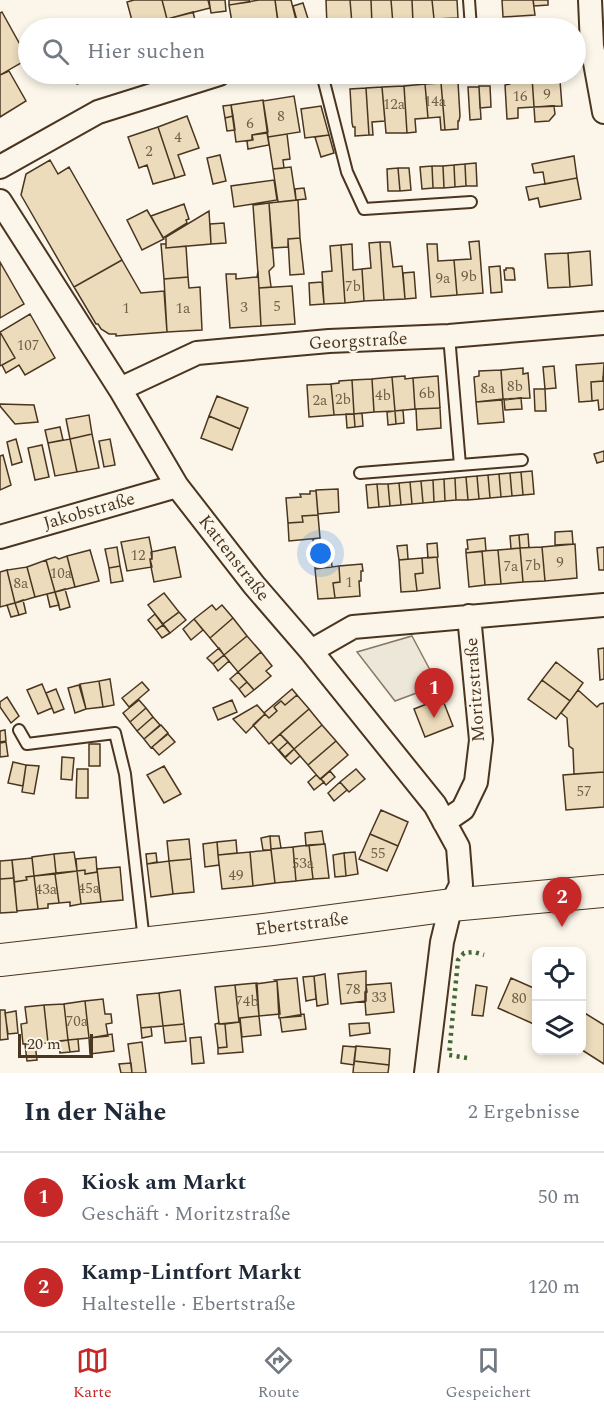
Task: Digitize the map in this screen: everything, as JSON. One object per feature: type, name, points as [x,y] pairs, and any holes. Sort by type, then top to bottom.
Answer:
[{"type":"street","points":[[590,0],[590,46],[604,112]]},
{"type":"street","points":[[0,167],[98,112],[187,84]]},
{"type":"street","name":"Kattenstraße","points":[[0,201],[120,389],[177,486],[254,585],[311,651],[435,805],[458,847],[461,885],[451,905],[442,942],[426,1073]]},
{"type":"street","name":"Georgstraße","points":[[120,389],[196,353],[329,341],[449,336],[604,323]]},
{"type":"street","name":"Jakobstraße","points":[[0,537],[177,486]]},
{"type":"street","name":"Moritzstraße","points":[[311,651],[353,627],[604,605]]},
{"type":"street","name":"Moritzstraße","points":[[444,822],[463,809],[476,782],[480,751],[481,740],[469,616]]},
{"type":"street","name":"Ebertstraße","points":[[0,960],[272,929],[451,905],[604,891]]},
{"type":"lane","points":[[469,0],[470,18]]},
{"type":"lane","points":[[325,84],[347,172],[364,210],[471,202]]},
{"type":"lane","points":[[449,336],[460,465]]},
{"type":"lane","points":[[360,473],[522,460]]},
{"type":"lane","points":[[19,730],[27,744],[115,733],[125,774],[145,944]]},
{"type":"shaded area","points":[[412,636],[438,685],[395,701],[357,652]]},
{"type":"building","points":[[162,0],[167,18],[131,18],[127,2]]},
{"type":"building","points":[[162,0],[208,0],[210,8],[167,18]]},
{"type":"building","points":[[209,0],[225,0],[226,11],[211,13]]},
{"type":"building","points":[[229,0],[249,0],[250,2],[229,5]]},
{"type":"building","points":[[275,0],[278,18],[231,18],[229,5]]},
{"type":"building","points":[[275,0],[291,0],[296,18],[277,18]]},
{"type":"building","points":[[326,0],[350,0],[352,18],[327,18]]},
{"type":"building","points":[[350,0],[371,0],[372,18],[352,18]]},
{"type":"building","points":[[371,0],[391,0],[392,18],[372,18]]},
{"type":"building","points":[[391,0],[412,0],[413,18],[392,18]]},
{"type":"building","points":[[412,0],[432,0],[434,18],[413,18]]},
{"type":"building","points":[[432,0],[457,0],[458,18],[434,18]]},
{"type":"building","points":[[502,0],[533,0],[535,15],[503,17]]},
{"type":"building","points":[[533,0],[548,0],[548,5],[534,6]]},
{"type":"building","points":[[303,3],[308,18],[296,18],[293,6]]},
{"type":"building","points":[[2,12],[18,41],[18,65],[0,75],[0,13]]},
{"type":"building","points":[[193,12],[194,18],[171,18]]},
{"type":"building","points":[[9,71],[26,101],[0,117],[0,75]]},
{"type":"building","points":[[425,84],[441,84],[445,130],[441,130],[440,117],[428,118]]},
{"type":"building","points":[[425,84],[428,118],[415,119],[416,132],[407,133],[404,86]]},
{"type":"building","points":[[441,84],[458,84],[460,116],[458,129],[445,130]]},
{"type":"building","points":[[532,84],[560,84],[562,106],[534,107]]},
{"type":"building","points":[[532,84],[534,107],[518,108],[518,118],[507,119],[505,85]]},
{"type":"building","points":[[404,86],[407,133],[386,133],[382,87]]},
{"type":"building","points":[[479,86],[490,86],[491,107],[480,108]]},
{"type":"building","points":[[382,87],[385,121],[372,122],[373,135],[369,135],[366,88]]},
{"type":"building","points":[[468,87],[479,87],[481,119],[470,120]]},
{"type":"building","points":[[366,88],[369,135],[355,136],[350,89]]},
{"type":"building","points":[[294,96],[300,132],[268,137],[263,101]]},
{"type":"building","points":[[263,100],[268,132],[252,135],[252,140],[236,142],[231,105]]},
{"type":"building","points":[[231,105],[233,116],[225,118],[223,106]]},
{"type":"building","points":[[321,106],[329,135],[305,138],[301,109]]},
{"type":"building","points":[[554,106],[555,114],[549,121],[535,122],[534,107]]},
{"type":"building","points":[[187,116],[199,148],[178,155],[185,175],[175,178],[158,127]]},
{"type":"building","points":[[233,116],[235,130],[227,131],[225,118]]},
{"type":"building","points":[[158,127],[175,178],[153,184],[147,165],[139,168],[128,137]]},
{"type":"building","points":[[267,133],[269,145],[248,149],[247,141],[253,140],[252,135]]},
{"type":"building","points":[[287,134],[290,159],[283,160],[284,168],[273,169],[268,137]]},
{"type":"building","points":[[329,135],[334,153],[321,157],[315,137]]},
{"type":"building","points":[[220,155],[226,181],[213,184],[207,158]]},
{"type":"building","points":[[574,156],[577,178],[545,184],[543,172],[534,173],[532,164]]},
{"type":"building","points":[[50,160],[58,174],[69,167],[122,260],[74,287],[21,195],[26,174]]},
{"type":"building","points":[[476,163],[477,186],[466,186],[465,164]]},
{"type":"building","points":[[465,164],[466,186],[455,187],[454,165]]},
{"type":"building","points":[[454,165],[455,187],[444,188],[443,166]]},
{"type":"building","points":[[432,166],[443,166],[444,188],[433,188]]},
{"type":"building","points":[[432,166],[433,188],[422,189],[420,167]]},
{"type":"building","points":[[291,167],[296,200],[278,202],[273,169]]},
{"type":"building","points":[[398,168],[409,168],[411,190],[400,191]]},
{"type":"building","points":[[398,168],[400,191],[388,191],[387,169]]},
{"type":"building","points":[[577,178],[581,199],[540,207],[538,198],[529,200],[526,187]]},
{"type":"building","points":[[274,180],[277,200],[234,207],[231,186]]},
{"type":"building","points":[[304,188],[306,199],[296,200],[295,189]]},
{"type":"building","points":[[298,200],[300,238],[288,239],[288,247],[272,248],[269,203]]},
{"type":"building","points":[[269,203],[274,266],[269,271],[271,287],[259,288],[253,205]]},
{"type":"building","points":[[184,204],[189,219],[186,220],[187,223],[163,238],[151,216]]},
{"type":"building","points":[[147,210],[164,239],[142,250],[127,220]]},
{"type":"building","points":[[209,211],[211,244],[166,248],[166,237]]},
{"type":"building","points":[[224,223],[226,243],[211,244],[210,224]]},
{"type":"building","points":[[300,238],[304,274],[290,275],[288,239]]},
{"type":"building","points":[[479,241],[483,293],[457,295],[454,260],[471,259],[469,242]]},
{"type":"building","points":[[380,242],[384,300],[364,301],[362,269],[371,268],[369,243]]},
{"type":"building","points":[[380,242],[390,242],[393,267],[402,266],[405,299],[384,300]]},
{"type":"building","points":[[161,244],[166,244],[166,248],[186,246],[188,277],[164,279]]},
{"type":"building","points":[[352,244],[353,270],[362,269],[364,301],[345,303],[341,245]]},
{"type":"building","points":[[427,244],[437,244],[438,261],[454,260],[457,295],[431,297]]},
{"type":"building","points":[[341,245],[345,303],[324,304],[322,272],[332,271],[330,246]]},
{"type":"building","points":[[590,251],[592,285],[570,287],[568,253]]},
{"type":"building","points":[[568,253],[570,287],[548,288],[545,254]]},
{"type":"building","points":[[122,260],[141,293],[164,291],[167,332],[116,336],[116,334],[109,334],[96,324],[74,287]]},
{"type":"building","points":[[0,262],[24,304],[0,318]]},
{"type":"building","points":[[500,266],[502,292],[491,293],[489,267]]},
{"type":"building","points":[[514,269],[515,280],[505,280],[504,270]]},
{"type":"building","points":[[258,271],[261,326],[230,328],[226,274],[236,274],[236,279],[257,277]]},
{"type":"building","points":[[414,272],[416,298],[405,299],[403,273]]},
{"type":"building","points":[[188,277],[189,288],[200,287],[202,330],[167,332],[164,279]]},
{"type":"building","points":[[322,282],[324,304],[310,305],[309,283]]},
{"type":"building","points":[[292,286],[295,324],[261,326],[259,288]]},
{"type":"building","points":[[30,314],[55,358],[25,375],[19,365],[6,373],[2,365],[15,358],[0,332]]},
{"type":"building","points":[[0,332],[15,358],[0,366]]},
{"type":"building","points":[[604,363],[603,381],[591,382],[592,401],[579,402],[576,365]]},
{"type":"building","points":[[554,366],[556,388],[545,389],[543,367]]},
{"type":"building","points":[[523,368],[523,374],[528,373],[530,398],[503,399],[501,370]]},
{"type":"building","points":[[501,370],[503,399],[476,402],[474,377],[479,376],[479,371]]},
{"type":"building","points":[[405,376],[405,379],[413,378],[415,409],[395,411],[392,377]]},
{"type":"building","points":[[438,376],[440,408],[415,409],[413,378]]},
{"type":"building","points":[[392,377],[395,411],[374,412],[372,379]]},
{"type":"building","points":[[603,377],[604,409],[599,410],[598,400],[592,401],[591,382],[603,381]]},
{"type":"building","points":[[372,379],[374,412],[354,414],[352,380]]},
{"type":"building","points":[[352,380],[354,414],[334,415],[331,384]]},
{"type":"building","points":[[331,384],[334,415],[309,417],[307,385]]},
{"type":"building","points":[[534,389],[545,389],[546,411],[535,411]]},
{"type":"building","points":[[217,396],[248,408],[240,429],[209,416]]},
{"type":"building","points":[[521,398],[522,409],[505,410],[504,400]]},
{"type":"building","points":[[502,400],[504,422],[478,424],[476,402]]},
{"type":"building","points":[[0,404],[34,405],[38,422],[15,424]]},
{"type":"building","points":[[440,408],[441,428],[417,430],[416,409]]},
{"type":"building","points":[[403,410],[404,423],[396,424],[395,411]]},
{"type":"building","points":[[395,411],[396,424],[388,425],[387,412]]},
{"type":"building","points":[[362,413],[363,426],[355,427],[354,414]]},
{"type":"building","points":[[346,414],[354,414],[355,427],[347,428]]},
{"type":"building","points":[[89,415],[92,434],[70,439],[66,419]]},
{"type":"building","points":[[209,416],[240,429],[232,450],[201,438]]},
{"type":"building","points":[[60,427],[63,440],[48,443],[45,430]]},
{"type":"building","points":[[92,434],[99,468],[77,472],[70,439]]},
{"type":"building","points":[[16,439],[22,462],[12,465],[7,442]]},
{"type":"building","points":[[70,439],[77,472],[55,476],[48,443]]},
{"type":"building","points":[[110,439],[115,465],[104,467],[99,441]]},
{"type":"building","points":[[42,445],[49,477],[35,480],[28,448]]},
{"type":"building","points":[[604,451],[604,461],[597,463],[594,454]]},
{"type":"building","points":[[3,455],[11,485],[0,490],[0,456]]},
{"type":"building","points":[[532,471],[534,494],[523,495],[521,472]]},
{"type":"building","points":[[521,472],[523,495],[512,496],[510,473]]},
{"type":"building","points":[[510,473],[512,496],[501,497],[499,474]]},
{"type":"building","points":[[499,474],[501,497],[490,498],[488,475]]},
{"type":"building","points":[[488,475],[490,498],[479,499],[477,476]]},
{"type":"building","points":[[477,476],[479,499],[468,500],[466,477]]},
{"type":"building","points":[[466,477],[468,500],[456,500],[455,478]]},
{"type":"building","points":[[455,478],[456,500],[445,501],[444,479]]},
{"type":"building","points":[[444,479],[445,501],[434,502],[433,480]]},
{"type":"building","points":[[433,480],[434,502],[423,503],[421,481]]},
{"type":"building","points":[[421,481],[423,503],[412,504],[410,482]]},
{"type":"building","points":[[410,482],[412,504],[401,505],[399,483]]},
{"type":"building","points":[[399,483],[401,505],[390,506],[388,484]]},
{"type":"building","points":[[377,484],[379,507],[368,508],[366,485]]},
{"type":"building","points":[[377,484],[388,484],[390,506],[379,507]]},
{"type":"building","points":[[338,489],[339,512],[318,514],[316,490]]},
{"type":"building","points":[[310,491],[316,491],[318,515],[302,516],[303,522],[288,523],[286,498],[301,497],[300,494],[310,494]]},
{"type":"building","points":[[318,515],[320,538],[289,541],[288,523],[303,522],[302,516]]},
{"type":"building","points":[[572,531],[573,544],[555,545],[555,532]]},
{"type":"building","points":[[528,534],[529,548],[520,548],[519,535]]},
{"type":"building","points":[[519,535],[520,548],[511,549],[510,536]]},
{"type":"building","points":[[149,537],[152,567],[127,571],[121,542]]},
{"type":"building","points":[[320,538],[321,550],[314,551],[313,539]]},
{"type":"building","points":[[485,538],[486,551],[466,553],[467,540]]},
{"type":"building","points":[[437,543],[438,557],[428,558],[427,544]]},
{"type":"building","points":[[575,544],[577,578],[545,581],[542,547]]},
{"type":"building","points":[[407,545],[408,559],[399,560],[397,546]]},
{"type":"building","points":[[117,547],[120,566],[109,568],[105,549]]},
{"type":"building","points":[[175,547],[181,577],[154,582],[151,552]]},
{"type":"building","points":[[542,547],[545,581],[523,582],[520,548]]},
{"type":"building","points":[[604,547],[604,570],[599,570],[597,548]]},
{"type":"building","points":[[520,548],[523,582],[501,584],[498,550]]},
{"type":"building","points":[[90,550],[99,581],[75,587],[67,556]]},
{"type":"building","points":[[498,550],[501,584],[485,585],[482,551]]},
{"type":"building","points":[[482,551],[485,585],[469,587],[466,553]]},
{"type":"building","points":[[331,555],[332,567],[323,568],[322,556]]},
{"type":"building","points":[[67,556],[75,587],[55,592],[46,560]]},
{"type":"building","points":[[314,556],[322,556],[323,568],[315,568]]},
{"type":"building","points":[[437,557],[440,588],[417,591],[415,574],[423,573],[422,558]]},
{"type":"building","points":[[422,558],[423,573],[415,574],[417,591],[401,592],[399,560]]},
{"type":"building","points":[[46,560],[55,592],[35,597],[27,567]]},
{"type":"building","points":[[362,564],[363,571],[361,571],[361,581],[359,581],[360,596],[335,598],[333,583],[340,582],[339,566]]},
{"type":"building","points":[[120,566],[123,581],[111,583],[109,568]]},
{"type":"building","points":[[339,566],[340,582],[333,583],[335,598],[318,599],[315,569]]},
{"type":"building","points":[[27,567],[35,597],[15,603],[7,570]]},
{"type":"building","points":[[7,570],[15,603],[0,607],[0,572]]},
{"type":"building","points":[[65,589],[70,607],[60,610],[55,592]]},
{"type":"building","points":[[55,592],[59,605],[50,607],[47,594]]},
{"type":"building","points":[[164,593],[179,612],[163,624],[148,605]]},
{"type":"building","points":[[23,600],[26,613],[19,615],[15,603]]},
{"type":"building","points":[[15,603],[19,615],[11,617],[7,605]]},
{"type":"building","points":[[212,605],[216,610],[222,605],[233,618],[210,638],[194,619]]},
{"type":"building","points":[[179,612],[186,620],[170,633],[163,624]]},
{"type":"building","points":[[155,614],[163,625],[156,630],[148,620]]},
{"type":"building","points":[[233,618],[247,636],[224,655],[210,638]]},
{"type":"building","points":[[194,619],[203,630],[191,640],[183,629]]},
{"type":"building","points":[[163,625],[170,633],[162,638],[156,630]]},
{"type":"building","points":[[247,636],[261,652],[238,672],[224,655]]},
{"type":"building","points":[[219,648],[224,655],[213,664],[207,658]]},
{"type":"building","points":[[604,648],[604,679],[600,680],[598,649]]},
{"type":"building","points":[[261,652],[272,666],[266,671],[271,676],[254,690],[238,672]]},
{"type":"building","points":[[224,655],[229,661],[218,671],[213,664]]},
{"type":"building","points":[[556,662],[583,683],[570,701],[542,680]]},
{"type":"building","points":[[238,672],[247,682],[239,689],[230,679]]},
{"type":"building","points":[[110,679],[114,705],[103,707],[99,681]]},
{"type":"building","points":[[542,680],[570,701],[556,719],[528,699]]},
{"type":"building","points":[[99,681],[103,707],[86,709],[80,684]]},
{"type":"building","points":[[142,682],[149,690],[129,707],[122,698]]},
{"type":"building","points":[[247,682],[254,690],[245,697],[239,689]]},
{"type":"building","points":[[42,684],[52,708],[38,714],[27,690]]},
{"type":"building","points":[[79,685],[86,709],[75,713],[68,688]]},
{"type":"building","points":[[56,689],[64,709],[54,713],[46,693]]},
{"type":"building","points":[[292,689],[297,695],[285,705],[281,701],[274,707],[277,711],[269,718],[264,713]]},
{"type":"building","points":[[578,690],[597,707],[604,703],[604,772],[574,774],[573,749],[569,746],[567,718],[561,713]]},
{"type":"building","points":[[297,695],[310,710],[269,744],[253,725],[265,714],[269,718],[277,711],[274,707],[281,701],[285,705]]},
{"type":"building","points":[[7,697],[19,716],[11,723],[0,707],[0,702]]},
{"type":"building","points":[[442,698],[453,726],[425,737],[414,709]]},
{"type":"building","points":[[139,700],[146,708],[130,722],[123,713]]},
{"type":"building","points":[[232,700],[237,712],[218,720],[213,708]]},
{"type":"building","points":[[257,705],[265,714],[246,733],[233,719]]},
{"type":"building","points":[[146,708],[153,717],[137,731],[130,722]]},
{"type":"building","points":[[309,709],[322,725],[294,749],[280,734]]},
{"type":"building","points":[[153,717],[160,725],[144,739],[137,731]]},
{"type":"building","points":[[161,725],[168,733],[151,748],[144,739]]},
{"type":"building","points":[[322,725],[336,741],[308,765],[294,749]]},
{"type":"building","points":[[5,730],[6,741],[0,742],[0,731]]},
{"type":"building","points":[[168,734],[175,742],[159,755],[152,747]]},
{"type":"building","points":[[280,734],[288,742],[279,750],[285,758],[271,742]]},
{"type":"building","points":[[336,741],[348,755],[320,779],[308,765]]},
{"type":"building","points":[[6,742],[8,756],[0,757],[0,743]]},
{"type":"building","points":[[288,742],[294,749],[285,757],[279,750]]},
{"type":"building","points":[[89,744],[100,744],[100,766],[89,766]]},
{"type":"building","points":[[294,749],[300,756],[291,764],[285,758]]},
{"type":"building","points":[[62,757],[74,758],[72,780],[61,779]]},
{"type":"building","points":[[13,762],[26,765],[23,786],[8,783]]},
{"type":"building","points":[[26,765],[39,766],[34,794],[22,792]]},
{"type":"building","points":[[164,766],[181,794],[164,803],[147,775]]},
{"type":"building","points":[[77,769],[88,769],[88,798],[76,798]]},
{"type":"building","points":[[356,769],[365,779],[349,792],[340,782]]},
{"type":"building","points":[[330,771],[335,777],[326,785],[321,779]]},
{"type":"building","points":[[604,772],[604,807],[566,810],[563,775]]},
{"type":"building","points":[[316,775],[324,782],[314,790],[308,782]]},
{"type":"building","points":[[340,782],[347,790],[334,801],[328,793]]},
{"type":"building","points":[[381,810],[408,822],[398,846],[370,834]]},
{"type":"building","points":[[322,831],[324,844],[306,846],[305,833]]},
{"type":"building","points":[[370,834],[398,846],[387,871],[359,859]]},
{"type":"building","points":[[270,836],[279,836],[281,848],[271,849]]},
{"type":"building","points":[[270,836],[271,850],[263,850],[261,838]]},
{"type":"building","points":[[189,839],[191,859],[169,861],[167,841]]},
{"type":"building","points":[[236,840],[237,853],[218,855],[217,842]]},
{"type":"building","points":[[217,842],[219,865],[205,867],[203,844]]},
{"type":"building","points":[[325,844],[329,878],[313,879],[309,845]]},
{"type":"building","points":[[309,845],[313,879],[296,881],[293,847]]},
{"type":"building","points":[[293,847],[296,881],[275,883],[271,849]]},
{"type":"building","points":[[271,850],[275,883],[253,886],[250,852]]},
{"type":"building","points":[[74,852],[77,871],[56,873],[54,854]]},
{"type":"building","points":[[250,852],[253,886],[222,889],[218,855]]},
{"type":"building","points":[[355,852],[358,874],[346,876],[344,853]]},
{"type":"building","points":[[156,853],[157,862],[147,864],[146,854]]},
{"type":"building","points":[[344,853],[346,876],[335,877],[333,855]]},
{"type":"building","points":[[54,854],[56,873],[34,876],[32,857]]},
{"type":"building","points":[[96,857],[97,872],[85,874],[85,870],[77,871],[76,859]]},
{"type":"building","points":[[32,858],[34,876],[26,877],[27,880],[14,882],[12,860]]},
{"type":"building","points":[[191,859],[194,892],[173,894],[169,861]]},
{"type":"building","points":[[12,860],[14,878],[0,879],[0,861]]},
{"type":"building","points":[[169,861],[173,894],[151,897],[147,864]]},
{"type":"building","points":[[120,867],[123,900],[101,902],[97,869]]},
{"type":"building","points":[[97,869],[101,902],[81,904],[77,871],[85,870],[85,874],[97,872]]},
{"type":"building","points":[[77,871],[81,904],[70,906],[70,902],[59,903],[55,874]]},
{"type":"building","points":[[55,874],[59,903],[48,904],[48,908],[38,909],[34,876]]},
{"type":"building","points":[[34,876],[38,909],[17,911],[14,882],[27,880],[26,877]]},
{"type":"building","points":[[14,878],[17,912],[0,913],[0,879]]},
{"type":"building","points":[[366,971],[366,1001],[341,1004],[338,974]]},
{"type":"building","points":[[325,974],[328,1004],[317,1006],[314,976]]},
{"type":"building","points":[[314,976],[316,999],[306,1001],[303,977]]},
{"type":"building","points":[[297,978],[301,1016],[279,1018],[277,981],[275,980]]},
{"type":"building","points":[[511,978],[532,987],[532,1023],[498,1008]]},
{"type":"building","points":[[277,981],[280,1014],[259,1016],[256,984]]},
{"type":"building","points":[[257,983],[259,1016],[240,1018],[239,1022],[235,985]]},
{"type":"building","points":[[391,983],[394,1012],[366,1015],[366,985]]},
{"type":"building","points":[[235,985],[239,1022],[219,1024],[215,987]]},
{"type":"building","points":[[476,985],[487,987],[483,1016],[472,1015]]},
{"type":"building","points":[[180,990],[184,1024],[163,1026],[159,993]]},
{"type":"building","points":[[159,993],[163,1026],[141,1028],[137,995]]},
{"type":"building","points":[[103,999],[105,1014],[111,1014],[112,1023],[106,1024],[108,1036],[89,1038],[85,1001]]},
{"type":"building","points":[[85,1001],[89,1038],[68,1040],[64,1004]]},
{"type":"building","points":[[64,1004],[68,1040],[48,1043],[44,1005]]},
{"type":"building","points":[[44,1005],[48,1043],[23,1044],[21,1024],[27,1023],[25,1007]]},
{"type":"building","points":[[0,1010],[5,1010],[8,1039],[0,1040]]},
{"type":"building","points":[[16,1011],[18,1033],[8,1034],[5,1013]]},
{"type":"building","points":[[304,1014],[306,1029],[282,1032],[280,1018]]},
{"type":"building","points":[[586,1014],[604,1025],[604,1064],[586,1053]]},
{"type":"building","points":[[259,1016],[261,1035],[242,1037],[240,1018]]},
{"type":"building","points":[[240,1022],[243,1052],[218,1054],[218,1048],[227,1047],[225,1024]]},
{"type":"building","points":[[369,1023],[370,1033],[350,1036],[349,1024]]},
{"type":"building","points":[[184,1024],[186,1041],[165,1043],[163,1026]]},
{"type":"building","points":[[215,1024],[225,1024],[227,1047],[218,1048]]},
{"type":"building","points":[[151,1027],[152,1036],[142,1038],[141,1028]]},
{"type":"building","points":[[112,1034],[114,1051],[90,1054],[89,1038]]},
{"type":"building","points":[[201,1037],[204,1063],[192,1064],[190,1038]]},
{"type":"building","points":[[78,1039],[79,1051],[70,1052],[68,1040]]},
{"type":"building","points":[[68,1040],[70,1052],[60,1053],[59,1041]]},
{"type":"building","points":[[142,1042],[146,1073],[132,1073],[128,1044]]},
{"type":"building","points":[[25,1044],[35,1044],[37,1060],[27,1061]]},
{"type":"building","points":[[343,1046],[356,1047],[354,1065],[341,1063]]},
{"type":"building","points":[[356,1046],[390,1049],[389,1065],[354,1061]]},
{"type":"building","points":[[354,1061],[389,1065],[388,1073],[353,1073]]},
{"type":"building","points":[[131,1063],[132,1073],[121,1073],[119,1064]]},
{"type":"hedge","points":[[467,1058],[449,1055],[458,960],[464,953],[474,952],[484,955]]},
{"type":"place","name":"Kiosk am Markt","points":[[434,718]]},
{"type":"place","name":"Kamp-Lintfort Markt","points":[[562,927]]}]
